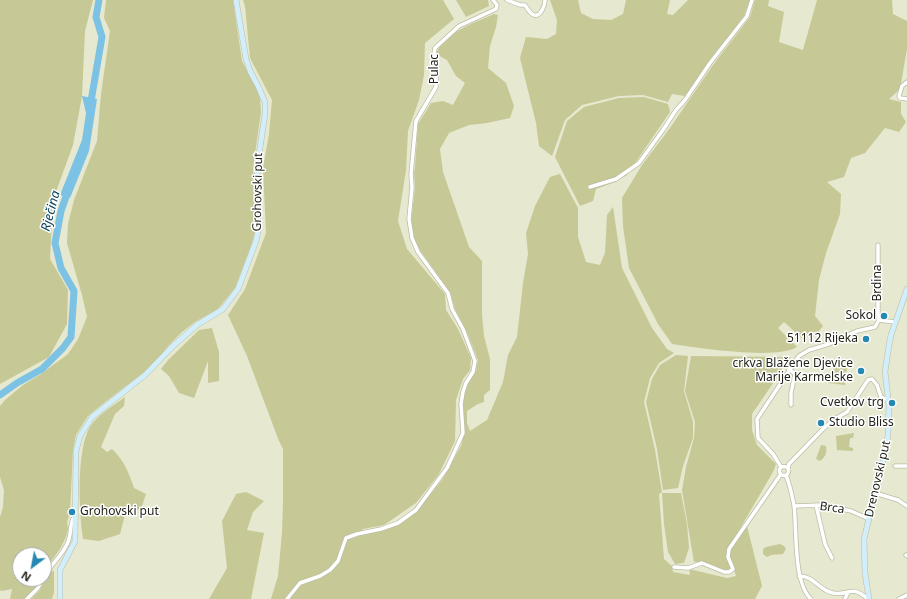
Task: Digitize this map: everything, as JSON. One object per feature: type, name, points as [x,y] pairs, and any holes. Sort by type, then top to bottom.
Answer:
[{"type":"main road","name":"Grohovski put","points":[[60,599],[60,570],[74,544],[76,517],[76,451],[80,436],[87,423],[92,416],[145,375],[173,346],[197,325],[223,309],[238,289],[256,241],[258,232],[256,168],[265,114],[265,102],[246,59],[236,0]]},
{"type":"main road","name":"Drenovski put","points":[[869,599],[864,557],[864,539],[885,453],[888,427],[888,400],[885,372],[891,335],[907,289]]},
{"type":"street","name":"Pulac","points":[[287,599],[300,583],[320,576],[330,570],[338,561],[346,538],[398,523],[416,510],[448,468],[464,433],[461,404],[466,383],[475,366],[474,357],[463,329],[452,309],[448,293],[418,252],[412,238],[409,226],[412,187],[411,174],[416,120],[436,87],[437,67],[434,52],[437,46],[459,26],[496,9],[497,5],[493,0]]},
{"type":"street","points":[[507,0],[520,5],[525,5],[532,14],[537,15],[544,7],[545,0]]},
{"type":"street","points":[[590,187],[616,179],[639,163],[710,63],[747,16],[752,0]]},
{"type":"street","points":[[907,82],[902,86],[899,96],[900,98],[907,99]]},
{"type":"street","name":"Brdina","points":[[878,246],[879,320]]},
{"type":"street","points":[[674,567],[688,568],[702,563],[724,572],[729,572],[732,569],[728,556],[729,549],[781,474],[781,467],[773,454],[758,438],[757,419],[799,356],[808,350],[829,344],[857,331],[875,327],[879,320],[895,322]]},
{"type":"street","points":[[789,369],[795,374],[791,393],[792,405]]},
{"type":"street","points":[[786,475],[789,471],[789,464],[822,429],[833,420],[847,412],[865,382],[872,379],[878,385],[881,397],[888,400]]},
{"type":"street","points":[[781,467],[784,466],[788,468]]},
{"type":"street","points":[[895,466],[907,466]]},
{"type":"street","points":[[781,474],[783,476],[786,475]]},
{"type":"street","points":[[786,475],[791,486],[794,506],[800,576],[806,594],[811,599]]},
{"type":"street","points":[[875,493],[898,500],[907,506]]},
{"type":"street","points":[[816,505],[825,544],[832,558]]},
{"type":"street","name":"Brca","points":[[794,506],[822,505],[851,511],[869,519]]},
{"type":"street","points":[[52,564],[67,545],[71,534],[72,521],[76,517]]},
{"type":"street","points":[[800,576],[811,578],[822,589],[833,593],[855,590],[869,599]]},
{"type":"street","points":[[27,599],[39,587]]},
{"type":"street","points":[[845,599],[848,592]]},
{"type":"street","points":[[899,599],[907,595]]},
{"type":"green space","points":[[0,0],[93,0],[85,31],[82,96],[73,145],[53,200],[50,259],[68,290],[67,324],[49,357],[0,384]]},
{"type":"green space","points":[[106,0],[233,0],[242,61],[256,87],[260,99],[261,112],[253,168],[255,231],[235,288],[218,309],[195,322],[182,332],[143,373],[100,406],[88,416],[84,422],[76,435],[73,450],[70,513],[67,522],[68,529],[66,537],[52,560],[52,547],[12,547],[12,587],[36,587],[24,599],[10,599],[12,589],[0,590],[0,517],[3,507],[4,490],[0,477],[0,406],[23,385],[68,354],[78,339],[87,317],[67,243],[68,224],[74,200],[97,141],[101,94],[110,31],[104,18]]},
{"type":"green space","points":[[243,0],[443,0],[454,19],[425,43],[424,75],[419,100],[408,131],[406,170],[398,221],[407,249],[445,294],[446,310],[458,329],[471,358],[470,370],[463,379],[456,400],[455,441],[439,474],[416,503],[384,525],[363,529],[358,536],[382,530],[417,511],[442,480],[461,446],[465,430],[463,404],[467,383],[476,371],[478,360],[467,332],[455,309],[450,292],[420,250],[414,238],[411,224],[415,188],[414,173],[418,124],[431,103],[443,101],[453,105],[465,83],[456,76],[447,60],[436,54],[440,46],[461,29],[494,14],[498,15],[490,46],[488,68],[506,83],[514,106],[510,118],[469,125],[449,133],[440,149],[443,172],[469,247],[482,261],[482,314],[484,336],[490,359],[490,390],[484,395],[484,402],[467,411],[467,423],[470,431],[487,420],[503,382],[508,355],[517,337],[528,254],[526,233],[535,206],[550,177],[560,174],[578,208],[578,237],[586,262],[600,265],[605,253],[607,215],[613,207],[622,268],[652,328],[667,349],[674,353],[659,363],[650,378],[644,402],[655,450],[662,492],[659,494],[664,559],[672,566],[673,572],[690,575],[689,569],[727,578],[736,576],[729,555],[730,551],[747,526],[762,586],[755,599],[271,599],[278,576],[282,533],[283,449],[247,356],[228,315],[245,289],[266,233],[263,168],[269,134],[272,100],[250,58],[245,6]]},
{"type":"green space","points":[[456,0],[488,0],[489,6],[466,17]]},
{"type":"green space","points":[[550,0],[578,0],[581,13],[593,19],[611,20],[623,14],[626,0],[670,0],[667,14],[673,15],[688,0],[750,0],[744,16],[708,62],[685,96],[672,94],[668,102],[643,95],[619,96],[582,105],[565,120],[552,156],[539,146],[536,123],[520,58],[526,37],[547,39],[556,34],[557,20]]},
{"type":"green space","points":[[755,0],[769,0],[768,6],[784,12],[779,42],[803,50],[817,0],[892,0],[893,14],[907,21],[907,49],[900,89],[889,99],[901,102],[901,114],[906,122],[899,132],[885,128],[865,153],[851,158],[844,177],[827,182],[841,194],[840,214],[826,253],[819,280],[815,316],[823,326],[818,332],[812,332],[804,340],[784,322],[778,328],[797,347],[787,351],[772,353],[737,352],[672,344],[658,324],[629,268],[623,226],[622,198],[642,165],[670,128],[713,65],[750,17]]},
{"type":"green space","points":[[644,97],[668,104],[670,112],[627,175],[615,182],[596,189],[593,201],[580,206],[555,157],[567,121],[584,107],[619,98]]},
{"type":"green space","points":[[212,328],[219,352],[219,381],[208,383],[208,361],[194,398],[179,393],[169,376],[161,369],[168,360],[199,330]]},
{"type":"green space","points":[[676,355],[688,356],[684,391],[693,422],[693,438],[683,466],[678,488],[663,490],[657,449],[646,402],[652,379],[660,365]]},
{"type":"green space","points":[[691,356],[791,357],[752,414],[752,430],[757,445],[776,464],[773,472],[728,549],[726,556],[731,568],[728,571],[703,562],[694,562],[682,490],[686,467],[694,438],[695,422],[685,391]]},
{"type":"green space","points":[[834,367],[847,368],[845,385],[828,383]]},
{"type":"green space","points":[[125,397],[124,406],[115,414],[101,447],[107,452],[112,449],[116,453],[126,467],[134,488],[146,494],[142,506],[132,515],[125,515],[120,534],[99,541],[83,539],[80,513],[82,450],[93,422],[106,410]]},
{"type":"green space","points":[[854,433],[853,438],[850,438],[849,447],[853,448],[853,451],[837,450],[836,436]]},
{"type":"green space","points":[[821,445],[826,446],[826,454],[820,461],[816,459]]},
{"type":"green space","points":[[246,492],[264,501],[253,512],[247,530],[264,533],[251,599],[209,599],[227,568],[222,521],[236,494]]},
{"type":"green space","points":[[662,493],[681,493],[687,524],[689,548],[684,563],[675,564],[668,552]]},
{"type":"green space","points":[[780,544],[786,549],[783,554],[771,555],[767,557],[763,554],[763,549],[766,547]]},
{"type":"green space","points":[[52,571],[54,571],[54,592],[52,599],[31,599],[42,587],[52,587]]},
{"type":"water","points":[[82,96],[97,99],[89,151],[70,198],[60,195],[82,140],[86,113]]},
{"type":"waterway","name":"Rječina","points":[[90,107],[102,37],[96,17],[99,0]]},
{"type":"waterway","name":"Rječina","points":[[0,395],[17,383],[42,369],[63,348],[71,337],[74,291],[61,268],[55,243],[61,211],[69,188]]},
{"type":"place","name":"Sokol","points":[[884,316]]},
{"type":"place","name":"51112 Rijeka","points":[[866,339]]},
{"type":"place","name":"crkva Blažene Djevice Marije Karmelske","points":[[861,371]]},
{"type":"place","name":"Cvetkov trg","points":[[892,403]]},
{"type":"place","name":"Studio Bliss","points":[[821,423]]},
{"type":"place","name":"Grohovski put","points":[[72,512]]}]
